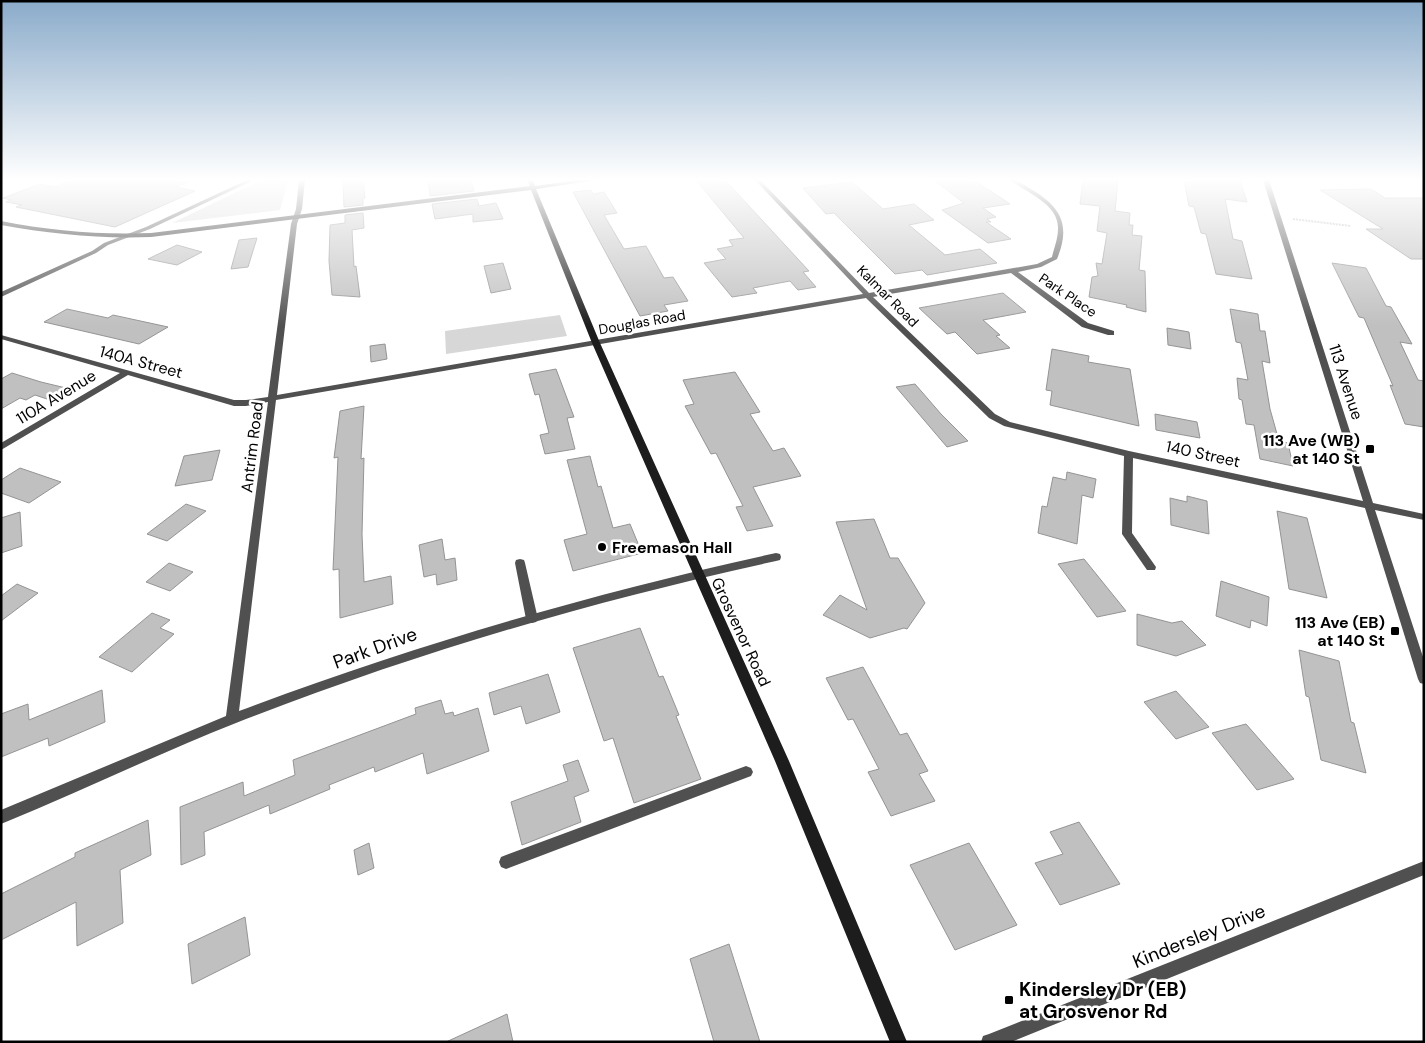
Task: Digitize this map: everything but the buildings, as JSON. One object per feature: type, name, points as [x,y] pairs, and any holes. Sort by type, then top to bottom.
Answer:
[{"type":"street","points":[[31,229],[59,234],[127,236],[210,229]]},
{"type":"street","points":[[1,295],[94,252],[106,244],[143,229]]},
{"type":"street","name":"Antrim Road","points":[[232,719],[294,229]]},
{"type":"street","name":"Grosvenor Road","points":[[550,229],[596,343],[782,761],[899,1042]]},
{"type":"street","name":"Kalmar Road","points":[[804,229],[868,296],[992,416],[1007,424]]},
{"type":"street","points":[[1014,272],[1040,266],[1055,258],[1060,229]]},
{"type":"street","name":"113 Avenue","points":[[1282,229],[1424,679]]},
{"type":"street","name":"Douglas Road","points":[[273,398],[1014,272]]},
{"type":"street","name":"Park Place","points":[[1014,272],[1085,325],[1110,333]]},
{"type":"street","name":"140A Street","points":[[1,337],[125,374],[234,403],[273,398]]},
{"type":"street","name":"110A Avenue","points":[[1,447],[125,374]]},
{"type":"street","name":"140 Street","points":[[1007,424],[1129,454],[1424,516]]},
{"type":"street","points":[[1129,454],[1127,534],[1151,567]]},
{"type":"street","name":"Park Drive","points":[[1,817],[232,719],[447,642],[697,573],[776,557]]},
{"type":"street","points":[[520,564],[532,619]]},
{"type":"street","points":[[506,862],[746,772]]},
{"type":"street","name":"Kindersley Drive","points":[[989,1042],[1424,868]]},
{"type":"shaded area","points":[[560,315],[567,336],[446,354],[445,331]]},
{"type":"place","name":"113 Ave (WB) at 140 St","points":[[1370,449]]},
{"type":"place","name":"Freemason Hall","points":[[602,547]]},
{"type":"place","name":"113 Ave (EB) at 140 St","points":[[1395,631]]},
{"type":"place","name":"Kindersley Dr (EB) at Grosvenor Rd","points":[[1009,1000]]}]
